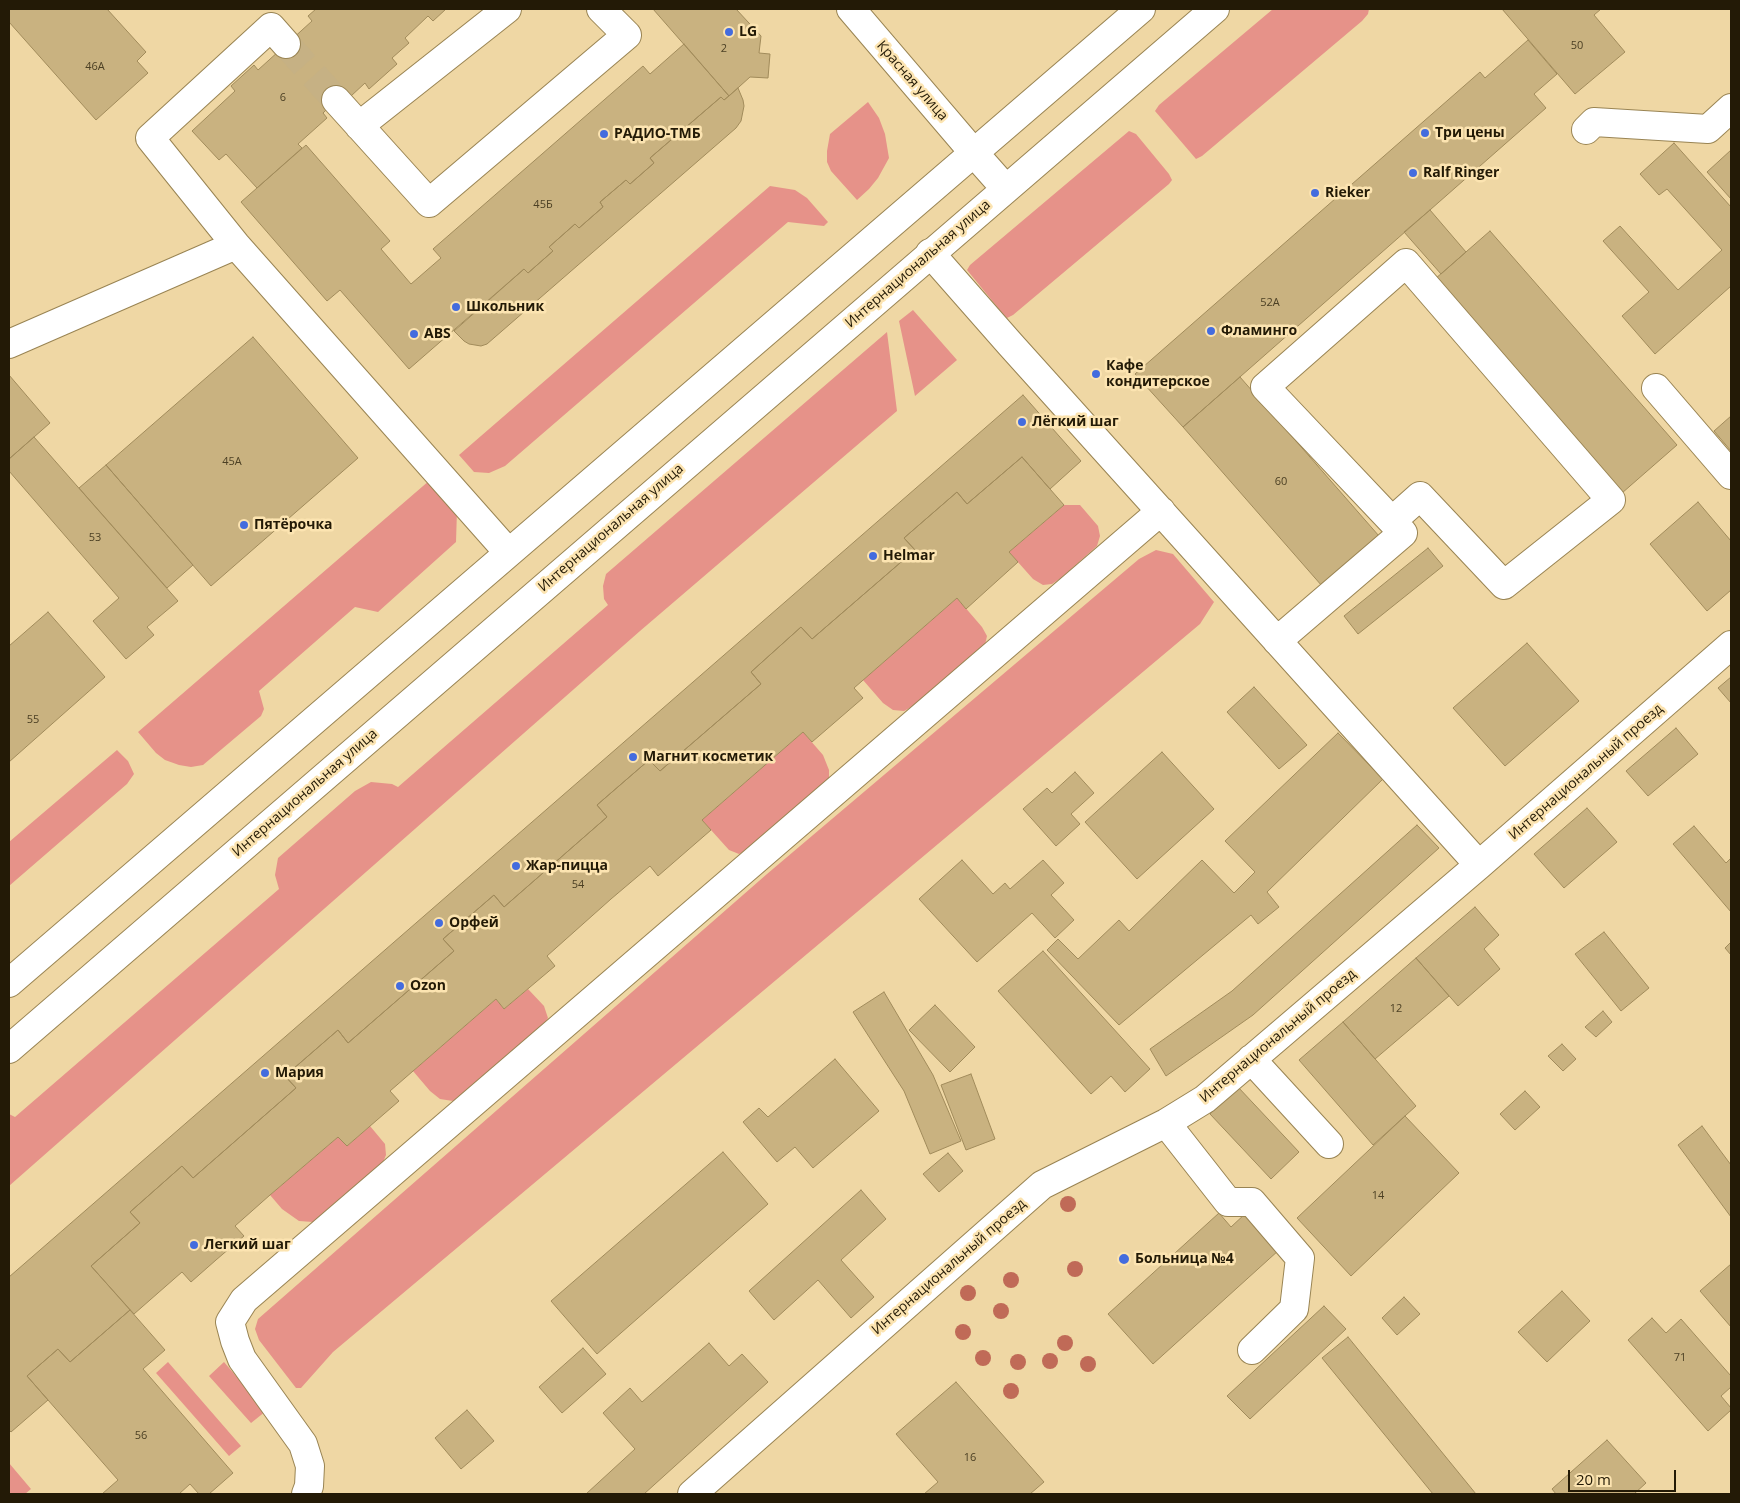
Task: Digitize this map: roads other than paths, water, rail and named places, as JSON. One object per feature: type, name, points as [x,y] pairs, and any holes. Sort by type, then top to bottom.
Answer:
[{"type":"main road","points":[[359,126],[507,9]]},
{"type":"main road","points":[[336,100],[429,203],[626,35],[601,9]]},
{"type":"main road","name":"Красная улица","points":[[851,9],[1005,188]]},
{"type":"main road","points":[[9,983],[1141,9]]},
{"type":"main road","name":"Интернациональная улица","points":[[9,1049],[1005,188],[1215,9]]},
{"type":"main road","points":[[286,44],[271,27],[150,138],[236,245],[508,552]]},
{"type":"main road","points":[[1586,130],[1594,122],[1708,129],[1731,108]]},
{"type":"main road","points":[[9,344],[236,245]]},
{"type":"main road","points":[[930,253],[1479,865]]},
{"type":"main road","points":[[1277,641],[1403,533],[1265,387],[1406,263],[1611,500],[1504,585],[1420,496],[1392,521]]},
{"type":"main road","points":[[1656,388],[1731,475]]},
{"type":"main road","points":[[306,1494],[309,1486],[310,1466],[303,1444],[242,1359],[235,1342],[230,1322],[244,1300],[1161,511]]},
{"type":"main road","name":"Интернациональный проезд","points":[[692,1494],[1042,1185],[1166,1123],[1205,1099],[1479,865],[1731,644]]},
{"type":"main road","points":[[1251,1059],[1329,1144]]},
{"type":"main road","points":[[1166,1123],[1228,1202],[1252,1202],[1300,1258],[1294,1309],[1252,1350]]},
{"type":"tunnel","points":[[286,44],[336,100]]},
{"type":"place","name":"LG","points":[[729,32]]},
{"type":"place","name":"Три цены","points":[[1425,133]]},
{"type":"place","name":"РАДИО-ТМБ","points":[[604,134]]},
{"type":"place","name":"Ralf Ringer","points":[[1413,173]]},
{"type":"place","name":"Rieker","points":[[1315,193]]},
{"type":"place","name":"Школьник","points":[[456,307]]},
{"type":"place","name":"Фламинго","points":[[1211,331]]},
{"type":"place","name":"ABS","points":[[414,334]]},
{"type":"place","name":"Кафе кондитерское","points":[[1096,374]]},
{"type":"place","name":"Лёгкий шаг","points":[[1022,422]]},
{"type":"place","name":"Пятёрочка","points":[[244,525]]},
{"type":"place","name":"Helmar","points":[[873,556]]},
{"type":"place","name":"Магнит косметик","points":[[633,757]]},
{"type":"place","name":"Жар-пицца","points":[[516,866]]},
{"type":"place","name":"Орфей","points":[[439,923]]},
{"type":"place","name":"Ozon","points":[[400,986]]},
{"type":"place","name":"Мария","points":[[265,1073]]},
{"type":"place","name":"Легкий шаг","points":[[194,1245]]},
{"type":"place","name":"Больница №4","points":[[1124,1259]]}]
